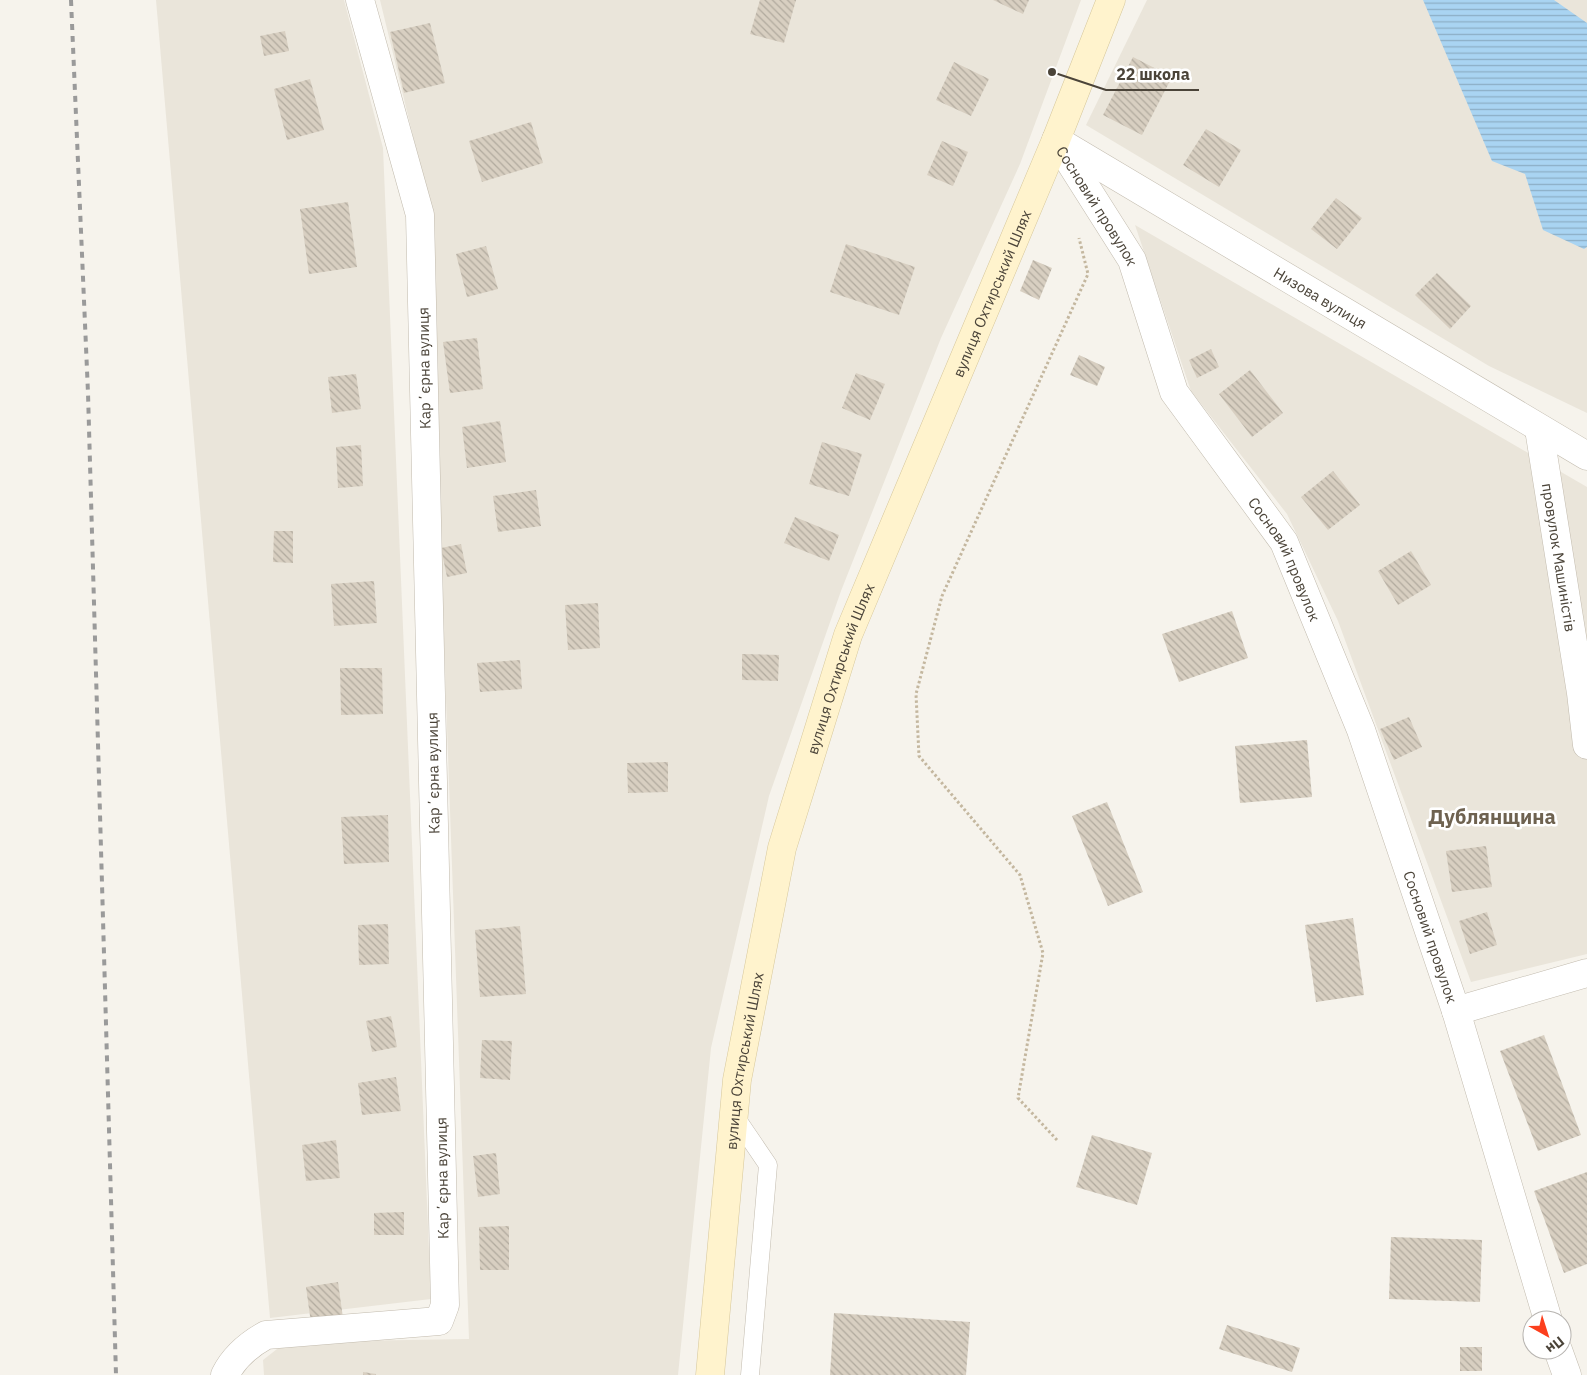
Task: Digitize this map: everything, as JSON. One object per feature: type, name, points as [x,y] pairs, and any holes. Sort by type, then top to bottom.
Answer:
[{"type":"main road","name":"вулиця Охтирський Шлях","points":[[710,1375],[737,1080],[782,848],[848,635],[1056,140],[1111,0]]},
{"type":"street","name":"Карʼєрна вулиця","points":[[225,1375],[243,1351],[266,1336],[439,1321],[445,1305],[420,215],[360,0]]},
{"type":"street","name":"Низова вулиця","points":[[1056,140],[1587,456]]},
{"type":"street","name":"Сосновий провулок","points":[[1056,140],[1132,260],[1174,392],[1284,542],[1361,730],[1456,1011],[1545,1310]]},
{"type":"street","name":"провулок Машиністів","points":[[1539,429],[1581,693],[1587,745]]},
{"type":"street","name":"Сосновий провулок","points":[[1456,1011],[1587,973]]},
{"type":"street","points":[[1561,1360],[1566,1375]]},
{"type":"lane","points":[[734,1115],[768,1165],[750,1375]]},
{"type":"path","points":[[1057,1140],[1018,1098],[1044,953],[1020,875],[918,756],[916,694],[942,596],[1088,274],[1079,236]]},
{"type":"shaded area","points":[[156,0],[344,0],[383,148],[431,1299],[270,1318]]},
{"type":"shaded area","points":[[380,0],[1081,0],[1020,164],[941,338],[841,591],[769,796],[711,1048],[678,1375],[264,1375],[263,1360],[286,1342],[469,1339],[428,198]]},
{"type":"shaded area","points":[[1147,0],[1587,0],[1587,413],[1489,366],[1086,125]]},
{"type":"shaded area","points":[[1135,225],[1587,487],[1587,954],[1471,982],[1338,621],[1287,514],[1191,391]]},
{"type":"water","points":[[1423,0],[1554,0],[1587,23],[1587,247],[1584,249],[1543,230],[1525,174],[1492,161]]},
{"type":"building","points":[[760,0],[796,0],[784,43],[750,34]]},
{"type":"building","points":[[993,0],[1029,0],[1023,14]]},
{"type":"building","points":[[430,23],[445,83],[404,93],[390,32]]},
{"type":"building","points":[[285,31],[289,51],[264,56],[260,36]]},
{"type":"building","points":[[1133,57],[1172,77],[1142,135],[1103,115]]},
{"type":"building","points":[[954,62],[989,79],[971,116],[936,100]]},
{"type":"building","points":[[310,79],[324,130],[287,140],[274,89]]},
{"type":"building","points":[[531,122],[543,163],[482,182],[469,141]]},
{"type":"building","points":[[1206,129],[1241,150],[1219,187],[1183,165]]},
{"type":"building","points":[[942,141],[968,152],[953,186],[927,175]]},
{"type":"building","points":[[1336,198],[1362,218],[1337,249],[1311,229]]},
{"type":"building","points":[[348,202],[357,267],[309,274],[300,209]]},
{"type":"building","points":[[846,244],[915,267],[899,315],[830,292]]},
{"type":"building","points":[[486,246],[498,289],[467,297],[456,254]]},
{"type":"building","points":[[1033,260],[1052,268],[1039,300],[1020,291]]},
{"type":"building","points":[[1437,273],[1471,306],[1450,329],[1415,295]]},
{"type":"building","points":[[477,338],[483,389],[450,393],[443,342]]},
{"type":"building","points":[[1211,349],[1219,367],[1197,378],[1189,360]]},
{"type":"building","points":[[1079,355],[1105,367],[1097,386],[1070,375]]},
{"type":"building","points":[[1250,370],[1283,413],[1252,437],[1219,394]]},
{"type":"building","points":[[856,373],[885,384],[870,420],[842,408]]},
{"type":"building","points":[[356,374],[361,409],[332,413],[328,377]]},
{"type":"building","points":[[500,421],[506,462],[467,468],[462,427]]},
{"type":"building","points":[[822,442],[862,454],[849,496],[809,484]]},
{"type":"building","points":[[361,445],[363,486],[338,488],[336,447]]},
{"type":"building","points":[[1333,471],[1360,505],[1328,530],[1301,497]]},
{"type":"building","points":[[536,490],[541,526],[498,532],[493,496]]},
{"type":"building","points":[[795,517],[839,535],[829,561],[784,543]]},
{"type":"building","points":[[274,531],[293,531],[293,563],[273,562]]},
{"type":"building","points":[[461,544],[467,573],[447,577],[441,548]]},
{"type":"building","points":[[1411,551],[1431,585],[1398,605],[1378,571]]},
{"type":"building","points":[[374,581],[377,623],[334,626],[331,584]]},
{"type":"building","points":[[598,603],[600,648],[568,650],[565,605]]},
{"type":"building","points":[[1232,611],[1248,658],[1179,682],[1162,634]]},
{"type":"building","points":[[742,654],[779,655],[778,681],[742,680]]},
{"type":"building","points":[[520,660],[522,689],[480,692],[477,663]]},
{"type":"building","points":[[340,668],[382,668],[383,714],[341,715]]},
{"type":"building","points":[[1409,717],[1422,747],[1394,760],[1380,729]]},
{"type":"building","points":[[1307,740],[1312,797],[1240,803],[1235,746]]},
{"type":"building","points":[[668,762],[668,792],[628,793],[627,763]]},
{"type":"building","points":[[1107,802],[1143,892],[1108,906],[1072,816]]},
{"type":"building","points":[[388,815],[389,862],[344,864],[341,817]]},
{"type":"building","points":[[1486,846],[1492,887],[1452,892],[1446,851]]},
{"type":"building","points":[[1487,912],[1497,945],[1470,954],[1459,921]]},
{"type":"building","points":[[1353,918],[1364,995],[1316,1002],[1305,925]]},
{"type":"building","points":[[388,924],[389,964],[359,965],[358,925]]},
{"type":"building","points":[[520,926],[526,994],[480,997],[475,930]]},
{"type":"building","points":[[391,1016],[397,1047],[372,1052],[366,1021]]},
{"type":"building","points":[[1544,1035],[1581,1135],[1538,1151],[1500,1051]]},
{"type":"building","points":[[482,1040],[512,1041],[510,1080],[480,1078]]},
{"type":"building","points":[[396,1077],[401,1111],[362,1115],[358,1083]]},
{"type":"building","points":[[1092,1135],[1152,1153],[1137,1205],[1076,1187]]},
{"type":"building","points":[[336,1140],[340,1178],[306,1181],[302,1145]]},
{"type":"building","points":[[496,1153],[500,1194],[478,1197],[473,1156]]},
{"type":"building","points":[[1587,1172],[1587,1264],[1564,1273],[1534,1191]]},
{"type":"building","points":[[404,1212],[404,1235],[374,1235],[374,1213]]},
{"type":"building","points":[[509,1226],[509,1270],[480,1270],[479,1227]]},
{"type":"building","points":[[1391,1237],[1482,1240],[1480,1302],[1389,1299]]},
{"type":"building","points":[[338,1282],[343,1318],[311,1323],[306,1287]]},
{"type":"building","points":[[834,1313],[970,1322],[966,1375],[830,1375]]},
{"type":"building","points":[[1227,1325],[1300,1348],[1292,1372],[1219,1349]]},
{"type":"building","points":[[1460,1347],[1482,1347],[1482,1371],[1460,1371]]},
{"type":"building","points":[[363,1372],[376,1374],[376,1375],[363,1375]]},
{"type":"railway","points":[[71,0],[88,393],[116,1375]]},
{"type":"place","name":"22 школа","points":[[1052,72]]},
{"type":"district","name":"Дублянщина","points":[[1492,816]]}]
